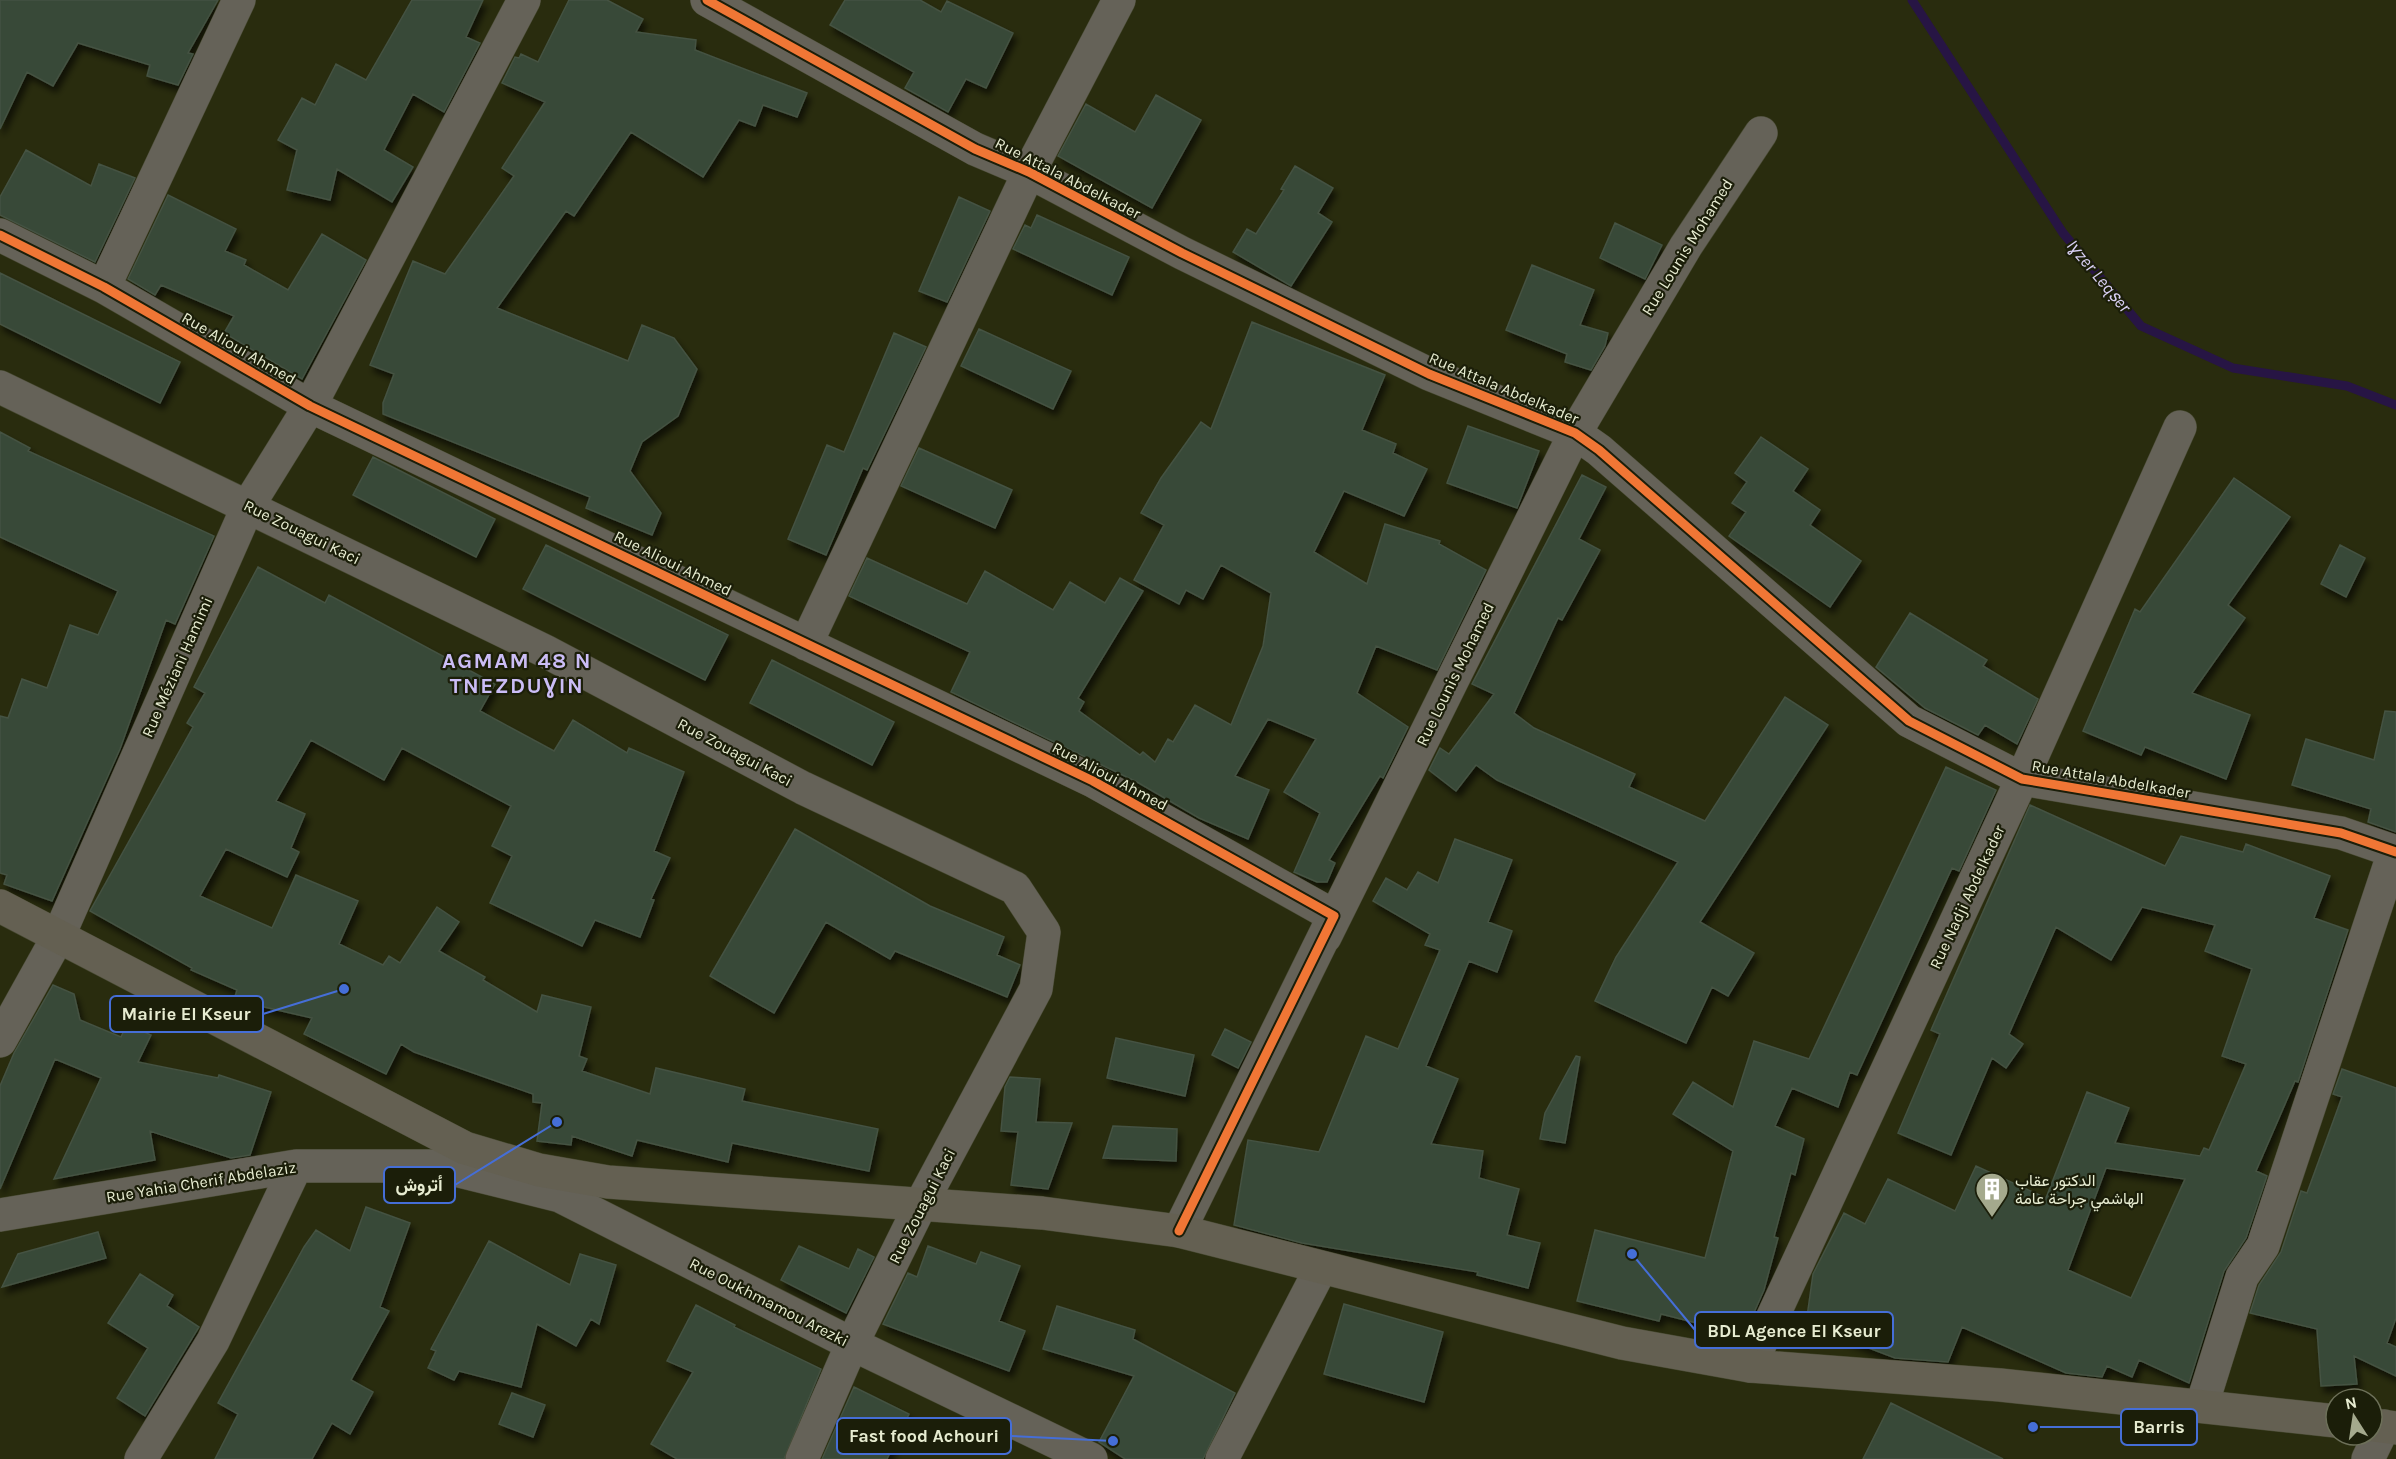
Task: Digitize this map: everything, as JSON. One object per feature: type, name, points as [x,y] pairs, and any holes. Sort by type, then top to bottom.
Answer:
[{"type":"main road","points":[[0,906],[465,1148],[539,1170],[608,1182],[1042,1214],[1179,1231],[1622,1343],[1750,1366],[2000,1385],[2324,1420]]},
{"type":"street","points":[[104,287],[239,0]]},
{"type":"street","name":"Rue Méziani Hamimi","points":[[0,1041],[59,935],[248,506],[310,406],[524,0]]},
{"type":"street","name":"Rue Attala Abdelkader","points":[[707,0],[975,149],[1029,172],[1182,254],[1429,374],[1575,433],[1688,527],[1909,721],[2022,779],[2341,834],[2395,852]]},
{"type":"street","points":[[806,644],[1029,172],[1119,0]]},
{"type":"street","name":"Rue Lounis Mohamed","points":[[1179,1231],[1575,433],[1686,246],[1761,133]]},
{"type":"street","name":"Rue Alioui Ahmed","points":[[0,235],[104,287],[310,406],[1093,781],[1334,916],[1179,1231]]},
{"type":"street","name":"Rue Zouagui Kaci","points":[[0,387],[545,651],[803,788],[1015,888],[1044,932],[1036,989],[921,1204],[852,1344],[802,1459]]},
{"type":"street","name":"Rue Nadji Abdelkader","points":[[1750,1366],[2022,779],[2180,427]]},
{"type":"street","points":[[2202,1406],[2242,1277],[2263,1246],[2395,852]]},
{"type":"street","points":[[141,1459],[213,1341],[296,1166]]},
{"type":"street","name":"Rue Yahia Cherif Abdelaziz","points":[[0,1215],[296,1166],[439,1166]]},
{"type":"street","name":"Rue Oukhmamou Arezki","points":[[439,1166],[560,1196],[852,1344],[1091,1459]]},
{"type":"street","points":[[1222,1459],[1321,1268]]},
{"type":"building","points":[[0,0],[218,0],[188,53],[193,54],[178,85],[147,76],[150,65],[78,43],[53,86],[27,72],[0,129]]},
{"type":"building","points":[[412,0],[483,0],[466,37],[480,43],[444,112],[413,94],[384,150],[413,167],[392,202],[337,169],[330,200],[287,190],[297,150],[278,140],[302,98],[315,105],[336,64],[366,80]]},
{"type":"building","points":[[569,0],[607,0],[643,19],[636,32],[696,40],[695,50],[807,93],[797,117],[763,105],[755,126],[739,120],[703,177],[631,132],[574,216],[566,211],[497,308],[628,361],[642,325],[674,338],[697,369],[678,416],[642,442],[630,471],[661,513],[652,535],[586,508],[590,497],[383,414],[383,403],[394,374],[370,365],[413,261],[445,274],[514,176],[502,168],[545,102],[502,83],[515,57],[519,58],[521,54],[538,62]]},
{"type":"building","points":[[845,0],[920,0],[941,12],[947,1],[1013,33],[986,88],[966,79],[948,112],[905,88],[914,72],[830,25]]},
{"type":"building","points":[[1156,95],[1201,120],[1152,208],[1058,156],[1086,104],[1135,132]]},
{"type":"building","points":[[26,150],[91,186],[99,164],[135,178],[95,262],[0,215],[0,197]]},
{"type":"building","points":[[1295,166],[1333,188],[1318,213],[1332,222],[1291,286],[1233,252],[1247,229],[1256,234],[1284,190],[1281,189]]},
{"type":"building","points":[[168,195],[236,229],[225,251],[246,260],[244,265],[288,290],[322,234],[366,260],[302,379],[224,333],[234,316],[161,285],[155,295],[128,279]]},
{"type":"building","points":[[959,197],[990,211],[947,302],[919,291]]},
{"type":"building","points":[[1037,215],[1129,257],[1112,295],[1013,249],[1025,225],[1031,228]]},
{"type":"building","points":[[1615,223],[1662,245],[1645,279],[1600,258]]},
{"type":"building","points":[[1532,265],[1594,290],[1580,325],[1608,333],[1605,346],[1591,370],[1565,362],[1567,354],[1506,330]]},
{"type":"building","points":[[0,273],[180,362],[160,403],[0,324]]},
{"type":"building","points":[[1252,322],[1385,375],[1362,430],[1396,444],[1393,453],[1427,469],[1404,516],[1344,491],[1314,552],[1367,584],[1385,524],[1440,541],[1439,544],[1486,570],[1437,670],[1376,646],[1357,693],[1408,727],[1383,778],[1380,776],[1329,860],[1335,863],[1327,882],[1317,882],[1294,872],[1320,813],[1284,792],[1316,739],[1268,719],[1235,776],[1269,790],[1248,839],[1199,818],[1137,782],[951,692],[970,652],[849,596],[867,558],[967,604],[985,571],[1053,610],[1070,582],[1105,603],[1120,578],[1143,591],[1078,698],[1084,702],[1079,711],[1140,755],[1143,752],[1155,762],[1168,739],[1173,742],[1195,705],[1231,725],[1263,646],[1271,593],[1221,565],[1203,599],[1186,590],[1179,604],[1134,580],[1164,525],[1141,513],[1161,478],[1201,422],[1211,429]]},
{"type":"building","points":[[979,329],[1071,371],[1053,409],[961,366]]},
{"type":"building","points":[[894,333],[926,347],[867,470],[863,468],[826,555],[788,539],[827,445],[844,452]]},
{"type":"building","points":[[1468,426],[1539,451],[1517,508],[1447,483]]},
{"type":"building","points":[[0,432],[30,448],[28,451],[214,536],[175,624],[166,620],[120,749],[52,901],[4,884],[7,875],[0,873],[0,716],[8,718],[22,679],[47,688],[70,625],[98,635],[118,591],[0,537]]},
{"type":"building","points":[[1761,437],[1808,469],[1793,491],[1820,510],[1810,525],[1861,561],[1830,607],[1729,536],[1746,512],[1732,503],[1747,482],[1735,473]]},
{"type":"building","points":[[919,448],[1012,490],[995,528],[901,486]]},
{"type":"building","points":[[373,457],[495,519],[476,557],[353,495]]},
{"type":"building","points":[[1582,475],[1606,487],[1579,539],[1600,550],[1562,620],[1558,618],[1514,713],[1534,728],[1635,774],[1629,787],[1705,821],[1785,697],[1828,725],[1700,922],[1754,953],[1728,996],[1712,987],[1686,1043],[1595,1001],[1616,957],[1678,862],[1497,780],[1476,765],[1456,791],[1429,770],[1440,748],[1449,754],[1494,694],[1472,684]]},
{"type":"building","points":[[2234,478],[2290,517],[2228,605],[2245,618],[2192,693],[2250,715],[2226,779],[2145,747],[2141,755],[2083,731],[2135,609],[2140,612]]},
{"type":"building","points":[[546,545],[728,635],[705,680],[523,589]]},
{"type":"building","points":[[2340,545],[2365,558],[2346,597],[2321,584]]},
{"type":"building","points":[[258,567],[325,603],[329,595],[495,684],[480,711],[554,751],[573,720],[627,753],[629,748],[684,772],[654,851],[670,858],[651,899],[654,900],[640,937],[595,920],[582,946],[490,903],[512,856],[492,846],[511,806],[402,748],[384,780],[311,740],[276,801],[305,814],[291,848],[299,852],[287,877],[226,849],[200,896],[272,928],[296,875],[358,901],[339,944],[383,965],[389,956],[400,963],[437,907],[459,922],[439,951],[485,977],[483,980],[537,1012],[542,995],[591,1007],[579,1056],[587,1059],[582,1071],[650,1094],[656,1068],[745,1089],[742,1101],[878,1129],[869,1171],[732,1143],[728,1162],[637,1140],[632,1156],[572,1136],[571,1145],[537,1141],[542,1103],[533,1102],[533,1094],[414,1052],[401,1044],[386,1074],[304,1034],[312,1018],[234,1000],[237,990],[191,970],[192,968],[90,911],[193,727],[187,723],[205,693],[194,687]]},
{"type":"building","points":[[1910,613],[1987,660],[1983,666],[2038,699],[2017,744],[1985,725],[1978,735],[1925,708],[1876,667]]},
{"type":"building","points":[[772,660],[894,722],[872,765],[750,703]]},
{"type":"building","points":[[2385,711],[2396,712],[2396,832],[2368,822],[2371,809],[2292,785],[2306,739],[2374,760]]},
{"type":"building","points":[[1946,767],[1996,790],[1959,871],[1952,868],[1857,1075],[1850,1072],[1838,1107],[1792,1088],[1775,1126],[1804,1139],[1795,1175],[1791,1173],[1774,1237],[1778,1238],[1764,1290],[1744,1335],[1661,1314],[1659,1321],[1577,1301],[1595,1230],[1705,1258],[1733,1151],[1673,1114],[1693,1082],[1733,1107],[1754,1041],[1809,1059]]},
{"type":"building","points":[[2030,805],[2165,866],[2181,836],[2243,852],[2246,844],[2330,876],[2314,918],[2348,930],[2298,1082],[2295,1081],[2256,1171],[2267,1176],[2246,1238],[2224,1271],[2189,1383],[2139,1360],[2132,1377],[2107,1366],[2102,1377],[2066,1373],[1962,1327],[1948,1362],[1895,1358],[1806,1324],[1813,1274],[1844,1213],[1865,1224],[1888,1179],[1955,1211],[1976,1166],[2046,1198],[2087,1092],[2129,1108],[2115,1143],[2200,1156],[2204,1148],[2209,1150],[2246,1064],[2222,1056],[2252,969],[2205,951],[2215,925],[2142,907],[2111,960],[2056,927],[2009,1034],[2023,1044],[2006,1068],[1992,1058],[1951,1155],[1898,1133],[1940,1034],[1931,1030]],"holes":[[[2106,1168],[2185,1179],[2131,1298],[2068,1270]]]},
{"type":"building","points":[[795,829],[930,906],[1004,937],[997,955],[1020,965],[1007,997],[895,951],[890,959],[826,922],[774,1013],[710,976]]},
{"type":"building","points":[[1455,839],[1512,860],[1488,922],[1512,931],[1497,972],[1469,961],[1426,1066],[1458,1079],[1431,1144],[1483,1151],[1479,1178],[1519,1189],[1507,1235],[1540,1243],[1528,1288],[1477,1275],[1478,1272],[1302,1243],[1234,1225],[1248,1140],[1319,1152],[1366,1036],[1398,1049],[1440,950],[1425,945],[1430,934],[1373,901],[1386,878],[1407,890],[1418,872],[1438,883]]},
{"type":"building","points":[[53,985],[74,994],[80,1020],[121,1037],[127,1024],[151,1035],[138,1062],[218,1078],[219,1075],[271,1092],[250,1155],[231,1158],[150,1131],[155,1160],[54,1179],[101,1078],[55,1059],[0,1189],[0,1086],[14,1053]]},
{"type":"building","points":[[1225,1029],[1251,1042],[1238,1068],[1212,1055]]},
{"type":"building","points":[[1116,1038],[1194,1055],[1185,1096],[1107,1078]]},
{"type":"building","points":[[1576,1056],[1580,1057],[1565,1143],[1540,1139],[1545,1113]]},
{"type":"building","points":[[2342,1069],[2396,1088],[2396,1318],[2387,1343],[2396,1347],[2396,1376],[2354,1356],[2357,1384],[2321,1386],[2317,1329],[2250,1313],[2259,1285],[2281,1252],[2301,1191],[2307,1193],[2342,1097],[2333,1094]]},
{"type":"building","points":[[1010,1077],[1040,1079],[1036,1122],[1072,1123],[1048,1189],[1011,1185],[1018,1132],[1001,1131],[1005,1087]]},
{"type":"building","points":[[1113,1126],[1177,1129],[1176,1161],[1103,1158]]},
{"type":"building","points":[[366,1207],[410,1223],[380,1307],[389,1311],[351,1380],[373,1392],[350,1434],[332,1423],[312,1459],[215,1459],[238,1414],[218,1403],[304,1247],[316,1230],[350,1251]]},
{"type":"building","points":[[98,1232],[106,1258],[2,1287],[18,1254]]},
{"type":"building","points":[[489,1241],[570,1285],[580,1254],[616,1265],[599,1324],[591,1319],[576,1346],[537,1324],[521,1387],[459,1371],[454,1380],[428,1368],[436,1351],[431,1349]]},
{"type":"building","points":[[799,1246],[849,1269],[858,1249],[874,1257],[846,1313],[781,1280]]},
{"type":"building","points":[[928,1246],[976,1264],[981,1252],[1020,1266],[999,1321],[1025,1331],[1009,1371],[883,1324],[908,1273],[917,1277]]},
{"type":"building","points":[[140,1274],[173,1295],[167,1306],[199,1327],[145,1416],[117,1398],[148,1348],[108,1323]]},
{"type":"building","points":[[1344,1304],[1443,1332],[1424,1402],[1324,1374]]},
{"type":"building","points":[[696,1305],[735,1325],[734,1327],[821,1369],[784,1459],[677,1459],[651,1444],[693,1372],[667,1361]]},
{"type":"building","points":[[1057,1306],[1135,1330],[1133,1339],[1235,1393],[1203,1459],[1125,1459],[1099,1442],[1134,1376],[1043,1349]]},
{"type":"building","points":[[854,1387],[909,1414],[887,1459],[822,1459]]},
{"type":"building","points":[[512,1393],[545,1405],[533,1437],[499,1424]]},
{"type":"building","points":[[1891,1403],[2003,1459],[1863,1459]]},
{"type":"waterway","name":"Iɣzer Leqṣer","points":[[1912,0],[2063,233],[2141,326],[2233,368],[2347,386],[2396,405]]},
{"type":"cycle path","points":[[707,0],[975,149],[1029,172],[1182,253],[1429,374],[1575,433],[1599,450],[1909,721],[2022,779],[2341,833],[2396,852]]},
{"type":"cycle path","points":[[0,235],[104,287],[310,406],[1093,781],[1334,916],[1179,1231]]},
{"type":"place","name":"Mairie El Kseur","points":[[344,989]]},
{"type":"place","name":"أتروش","points":[[557,1122]]},
{"type":"place","name":"الدكتور عقاب الهاشمي جراحة عامة","points":[[1992,1218]]},
{"type":"place","name":"BDL Agence El Kseur","points":[[1632,1254]]},
{"type":"place","name":"Barris","points":[[2033,1427]]},
{"type":"place","name":"Fast food Achouri","points":[[1113,1441]]},
{"type":"district","name":"AGMAM 48 N TNEZDUƔIN","points":[[517,674]]}]
